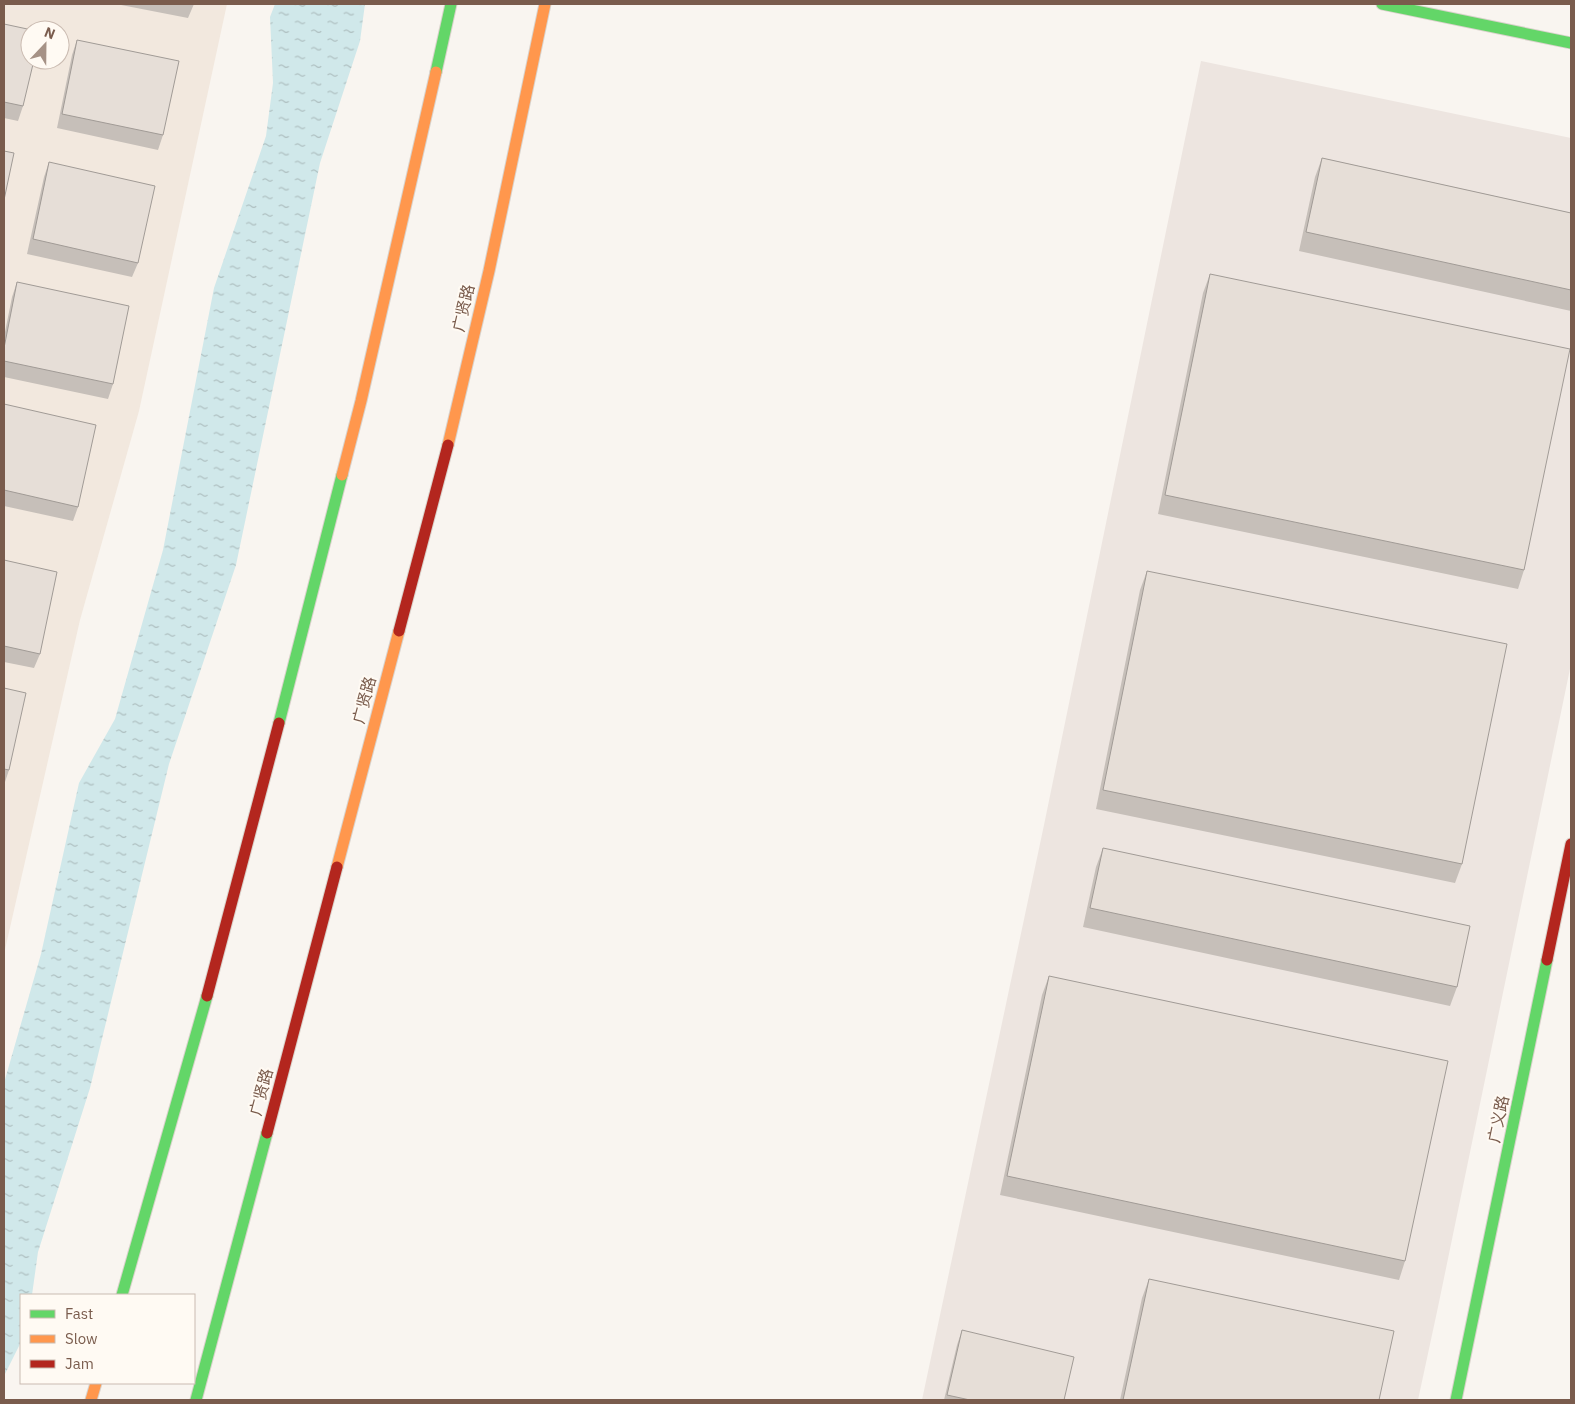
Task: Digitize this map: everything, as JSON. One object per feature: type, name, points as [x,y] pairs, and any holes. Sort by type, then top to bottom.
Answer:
[{"type":"main road","points":[[122,1294],[234,897],[359,411],[451,4]]},
{"type":"main road","name":"广贤路","points":[[196,1400],[444,461],[489,271],[544,4]]},
{"type":"main road","points":[[1382,4],[1571,43]]},
{"type":"main road","name":"广义路","points":[[1456,1400],[1571,844]]},
{"type":"main road","points":[[91,1400],[96,1384]]},
{"type":"shaded area","points":[[4,4],[227,4],[139,411],[80,620],[4,954]]},
{"type":"shaded area","points":[[1201,61],[1571,138],[1571,664],[1438,1307],[1418,1400],[922,1400],[1044,825]]},
{"type":"water","points":[[275,4],[365,4],[360,41],[320,163],[236,565],[169,764],[90,1088],[38,1252],[32,1294],[20,1294],[20,1344],[4,1376],[4,1083],[41,954],[79,783],[115,719],[163,550],[214,288],[266,136],[273,83],[270,17]]},
{"type":"building","points":[[4,24],[20,27],[20,70],[32,70],[23,106],[4,102]]},
{"type":"building","points":[[77,40],[179,61],[163,135],[62,114]]},
{"type":"building","points":[[4,151],[14,153],[4,200]]},
{"type":"building","points":[[1322,158],[1571,213],[1571,290],[1306,232]]},
{"type":"building","points":[[49,162],[155,186],[138,263],[33,239]]},
{"type":"building","points":[[1210,274],[1570,349],[1524,570],[1165,495]]},
{"type":"building","points":[[17,282],[129,306],[113,384],[4,361],[4,348]]},
{"type":"building","points":[[4,404],[96,425],[78,507],[4,490]]},
{"type":"building","points":[[4,560],[57,572],[40,654],[4,646]]},
{"type":"building","points":[[1147,571],[1507,644],[1462,864],[1103,790]]},
{"type":"building","points":[[4,688],[26,693],[9,770],[4,769]]},
{"type":"building","points":[[1103,848],[1470,926],[1457,987],[1090,908]]},
{"type":"building","points":[[1049,976],[1448,1061],[1405,1261],[1007,1176]]},
{"type":"building","points":[[1149,1279],[1394,1331],[1379,1400],[1123,1400]]},
{"type":"building","points":[[962,1330],[1074,1357],[1064,1400],[970,1400],[947,1395]]},
{"type":"traffic: fast","points":[[436,72],[451,4]]},
{"type":"traffic: fast","points":[[1382,4],[1571,43]]},
{"type":"traffic: fast","points":[[279,723],[342,475]]},
{"type":"traffic: fast","points":[[1456,1400],[1547,960]]},
{"type":"traffic: fast","points":[[122,1294],[207,996]]},
{"type":"traffic: fast","points":[[196,1400],[267,1133]]},
{"type":"traffic: slow","points":[[448,445],[489,271],[545,4]]},
{"type":"traffic: slow","points":[[342,475],[361,401],[436,72]]},
{"type":"traffic: slow","points":[[337,867],[399,631]]},
{"type":"traffic: slow","points":[[91,1400],[96,1384]]},
{"type":"traffic: jam","points":[[399,631],[448,445]]},
{"type":"traffic: jam","points":[[207,996],[279,723]]},
{"type":"traffic: jam","points":[[1547,960],[1571,844]]},
{"type":"traffic: jam","points":[[267,1133],[337,867]]}]
